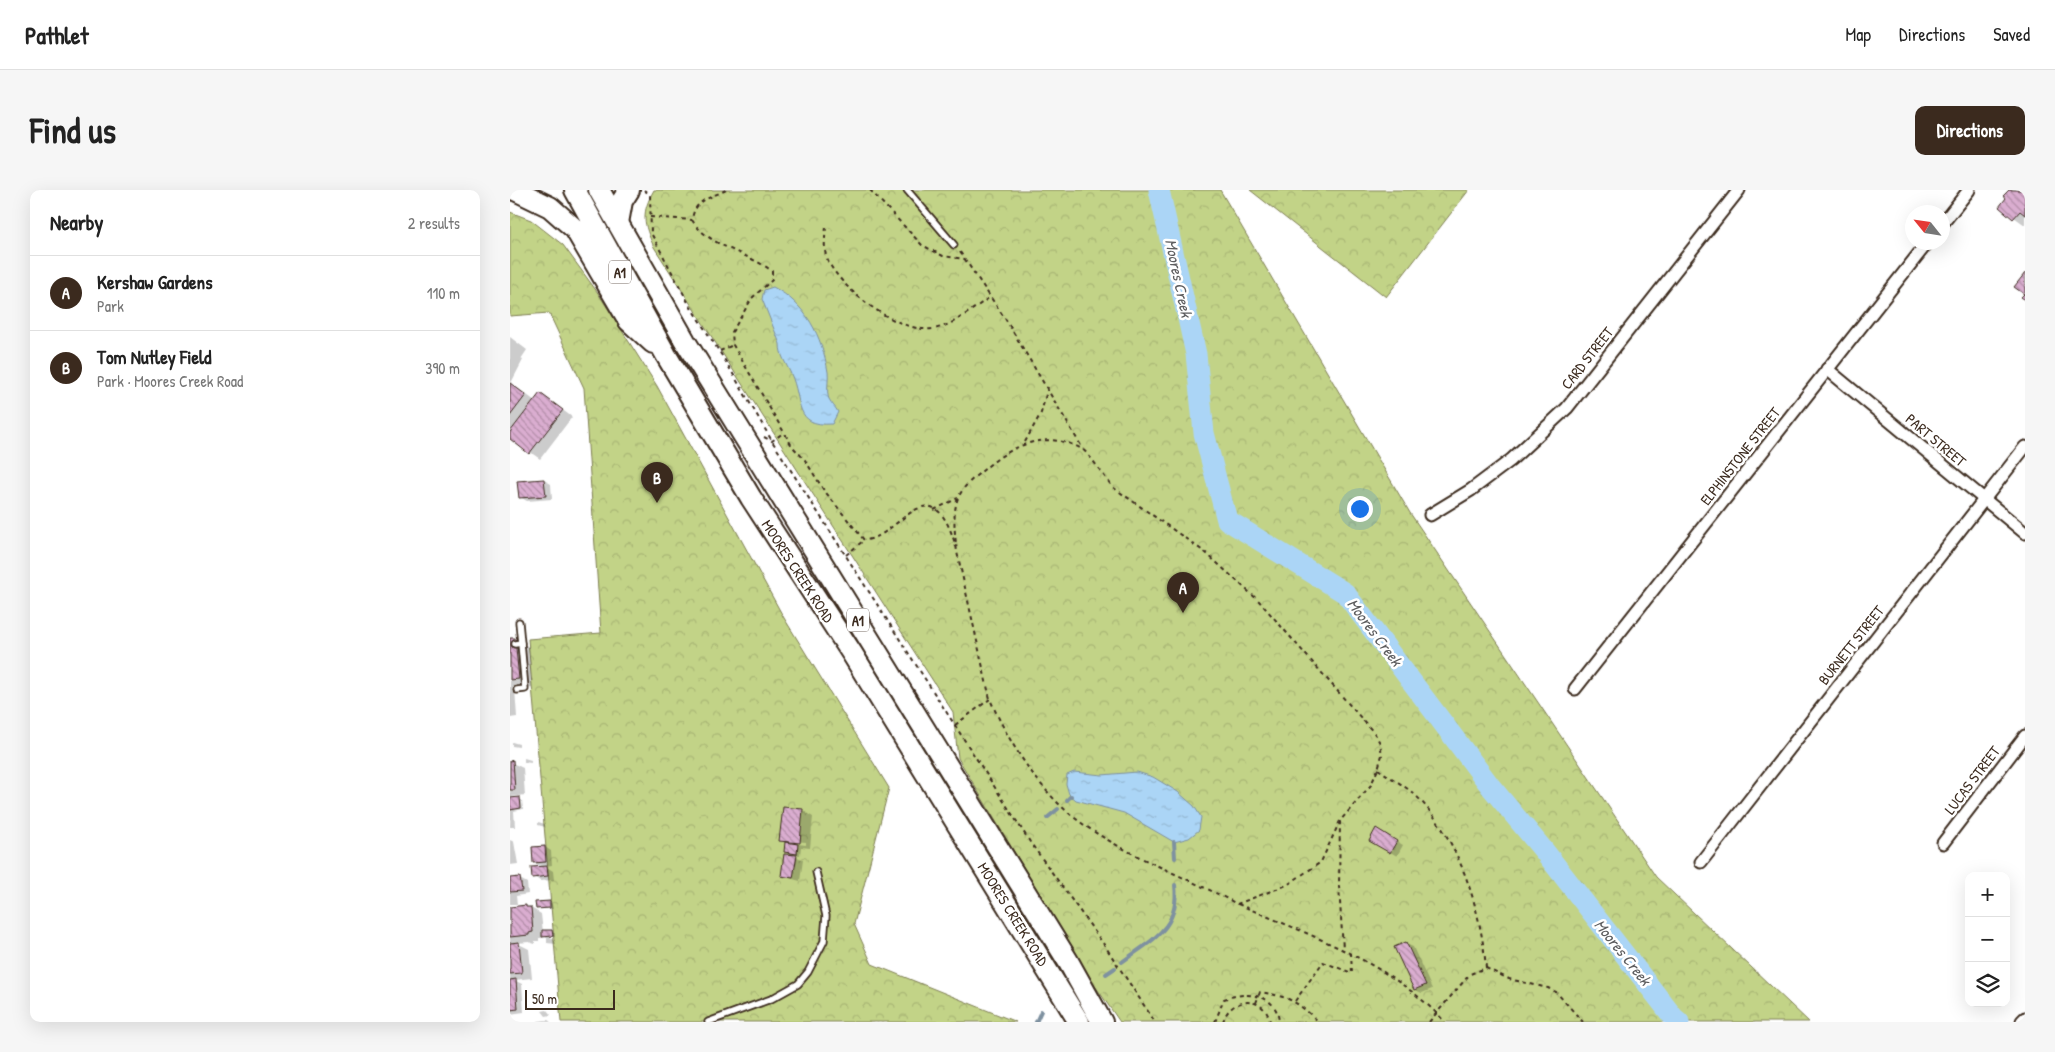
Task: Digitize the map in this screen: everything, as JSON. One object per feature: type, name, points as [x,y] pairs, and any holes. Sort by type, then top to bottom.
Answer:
[{"type":"highway","points":[[516,190],[550,207],[563,216],[575,230],[629,321],[666,355]]},
{"type":"highway","name":"MOORES CREEK ROAD","points":[[575,190],[666,355],[751,498],[858,664],[1079,1022]]},
{"type":"highway","name":"MOORES CREEK ROAD","points":[[599,190],[685,341],[1068,961],[1102,1022]]},
{"type":"highway","points":[[618,224],[622,201],[629,190]]},
{"type":"street","name":"CARD STREET","points":[[1430,515],[1471,490],[1511,460],[1567,408],[1739,190]]},
{"type":"street","points":[[1950,214],[1969,190]]},
{"type":"street","name":"ELPHINSTONE STREET","points":[[1575,689],[1922,250]]},
{"type":"street","name":"PART STREET","points":[[1827,369],[2025,533]]},
{"type":"street","name":"BURNETT STREET","points":[[1701,862],[2025,447]]},
{"type":"street","name":"LUCAS STREET","points":[[1943,843],[2025,736]]},
{"type":"street","points":[[2022,1022],[2025,1018]]},
{"type":"lane","points":[[907,190],[954,245]]},
{"type":"lane","points":[[517,690],[525,689],[518,644],[519,622]]},
{"type":"lane","points":[[708,1022],[771,999],[798,984],[808,972],[824,941],[826,916],[816,872]]},
{"type":"path","points":[[644,190],[650,195],[651,233],[690,306],[720,351],[772,441],[1030,842],[1105,946],[1155,1022]]},
{"type":"path","points":[[692,220],[693,210],[697,203],[726,190]]},
{"type":"path","points":[[870,190],[922,245],[942,256],[965,259]]},
{"type":"path","points":[[650,217],[692,220],[705,235],[772,271],[772,280],[752,298],[732,332],[733,345],[792,446],[805,460],[823,489],[864,540]]},
{"type":"path","points":[[826,227],[824,242],[827,259],[837,275],[874,308],[899,323],[916,329],[934,329],[949,324],[989,298]]},
{"type":"path","points":[[954,245],[1006,320],[1048,387],[1084,450],[1103,478],[1114,488],[1206,552],[1259,600],[1380,743],[1382,755],[1372,785],[1340,821],[1321,862],[1287,885],[1237,904]]},
{"type":"path","points":[[720,351],[733,345]]},
{"type":"path","points":[[957,552],[955,514],[958,498],[970,482],[984,469],[1024,443],[1041,413],[1048,387]]},
{"type":"path","points":[[772,441],[784,433]]},
{"type":"path","points":[[1024,443],[1055,440],[1084,450]]},
{"type":"path","points":[[934,510],[958,498]]},
{"type":"path","points":[[846,555],[864,540],[876,537],[915,509],[928,508],[934,510],[948,521],[957,552],[990,699],[998,718],[1042,784],[1068,811],[1106,838],[1237,904],[1350,952],[1396,980],[1436,1012],[1445,1022]]},
{"type":"path","points":[[954,725],[990,699]]},
{"type":"path","points":[[1378,769],[1421,800],[1454,847],[1473,897],[1483,935],[1486,968]]},
{"type":"path","points":[[1340,821],[1339,886],[1343,949]]},
{"type":"path","points":[[1295,1000],[1323,962],[1352,974],[1350,952]]},
{"type":"path","points":[[1429,1022],[1470,974],[1486,968],[1509,979],[1556,992],[1583,1022]]},
{"type":"path","points":[[1256,1004],[1260,992],[1295,1000],[1319,1022]]},
{"type":"path","points":[[1215,1022],[1224,999],[1242,993],[1259,996],[1270,1004],[1279,1022]]},
{"type":"path","points":[[1223,1022],[1229,1009],[1235,1004],[1242,1002],[1256,1004],[1266,1012],[1270,1022]]},
{"type":"green space","points":[[654,190],[1220,190],[1410,513],[1656,877],[1809,1022],[1120,1022],[1091,980],[958,758],[953,712],[654,247],[646,224],[645,212]]},
{"type":"green space","points":[[1250,190],[1469,190],[1386,297]]},
{"type":"green space","points":[[510,212],[531,220],[563,245],[598,293],[657,386],[784,618],[889,788],[854,924],[872,964],[1016,1022],[561,1022],[528,639],[601,633],[584,388],[549,313],[510,316]]},
{"type":"water","points":[[773,287],[795,302],[811,322],[817,334],[828,372],[828,396],[838,412],[832,424],[820,424],[811,421],[801,410],[795,384],[782,356],[780,344],[762,299],[764,290]]},
{"type":"water","points":[[1074,772],[1102,775],[1137,772],[1153,777],[1178,792],[1194,806],[1201,817],[1199,830],[1189,838],[1174,842],[1124,813],[1076,800],[1069,794],[1066,784],[1067,775]]},
{"type":"building","points":[[2009,190],[2025,190],[2025,215],[2020,211],[2013,219],[1999,207],[2006,198],[2003,196]]},
{"type":"building","points":[[2025,273],[2025,300],[2021,297],[2024,294],[2014,287]]},
{"type":"building","points":[[510,383],[526,395],[510,416]]},
{"type":"building","points":[[540,393],[563,410],[529,454],[510,439],[510,432]]},
{"type":"building","points":[[544,479],[546,496],[519,498],[517,481]]},
{"type":"building","points":[[510,638],[515,638],[519,679],[510,680]]},
{"type":"building","points":[[513,760],[515,790],[510,790],[510,761]]},
{"type":"building","points":[[520,797],[521,808],[510,810],[510,798]]},
{"type":"building","points":[[783,807],[803,809],[800,843],[779,841]]},
{"type":"building","points":[[1376,828],[1397,841],[1390,853],[1369,841]]},
{"type":"building","points":[[785,842],[798,844],[797,854],[784,852]]},
{"type":"building","points":[[545,846],[546,862],[533,863],[532,847]]},
{"type":"building","points":[[784,854],[797,855],[793,878],[781,876]]},
{"type":"building","points":[[547,866],[548,876],[532,878],[531,867]]},
{"type":"building","points":[[520,877],[522,891],[510,892],[510,878]]},
{"type":"building","points":[[550,901],[550,908],[536,909],[535,902]]},
{"type":"building","points":[[526,905],[526,907],[531,907],[533,932],[529,933],[529,935],[510,937],[510,907]]},
{"type":"building","points":[[542,930],[552,930],[553,936],[542,937]]},
{"type":"building","points":[[519,942],[522,973],[510,974],[510,943]]},
{"type":"building","points":[[1406,942],[1426,985],[1414,990],[1394,947]]},
{"type":"building","points":[[516,979],[518,1009],[510,1010],[510,980]]},
{"type":"waterway","name":"Moores Creek","points":[[1159,190],[1196,354],[1204,433],[1227,520],[1345,593],[1491,787],[1545,852],[1679,1022]]},
{"type":"waterway","points":[[1067,800],[1071,796]]},
{"type":"waterway","points":[[1047,818],[1058,809]]},
{"type":"waterway","points":[[1174,842],[1175,858]]},
{"type":"waterway","points":[[1122,962],[1154,939],[1169,922],[1175,900],[1175,885]]},
{"type":"waterway","points":[[1106,974],[1115,968]]},
{"type":"waterway","points":[[1036,1022],[1041,1011]]},
{"type":"place","name":"Tom Nutley Field","points":[[657,503]]},
{"type":"place","name":"Kershaw Gardens","points":[[1183,613]]}]
